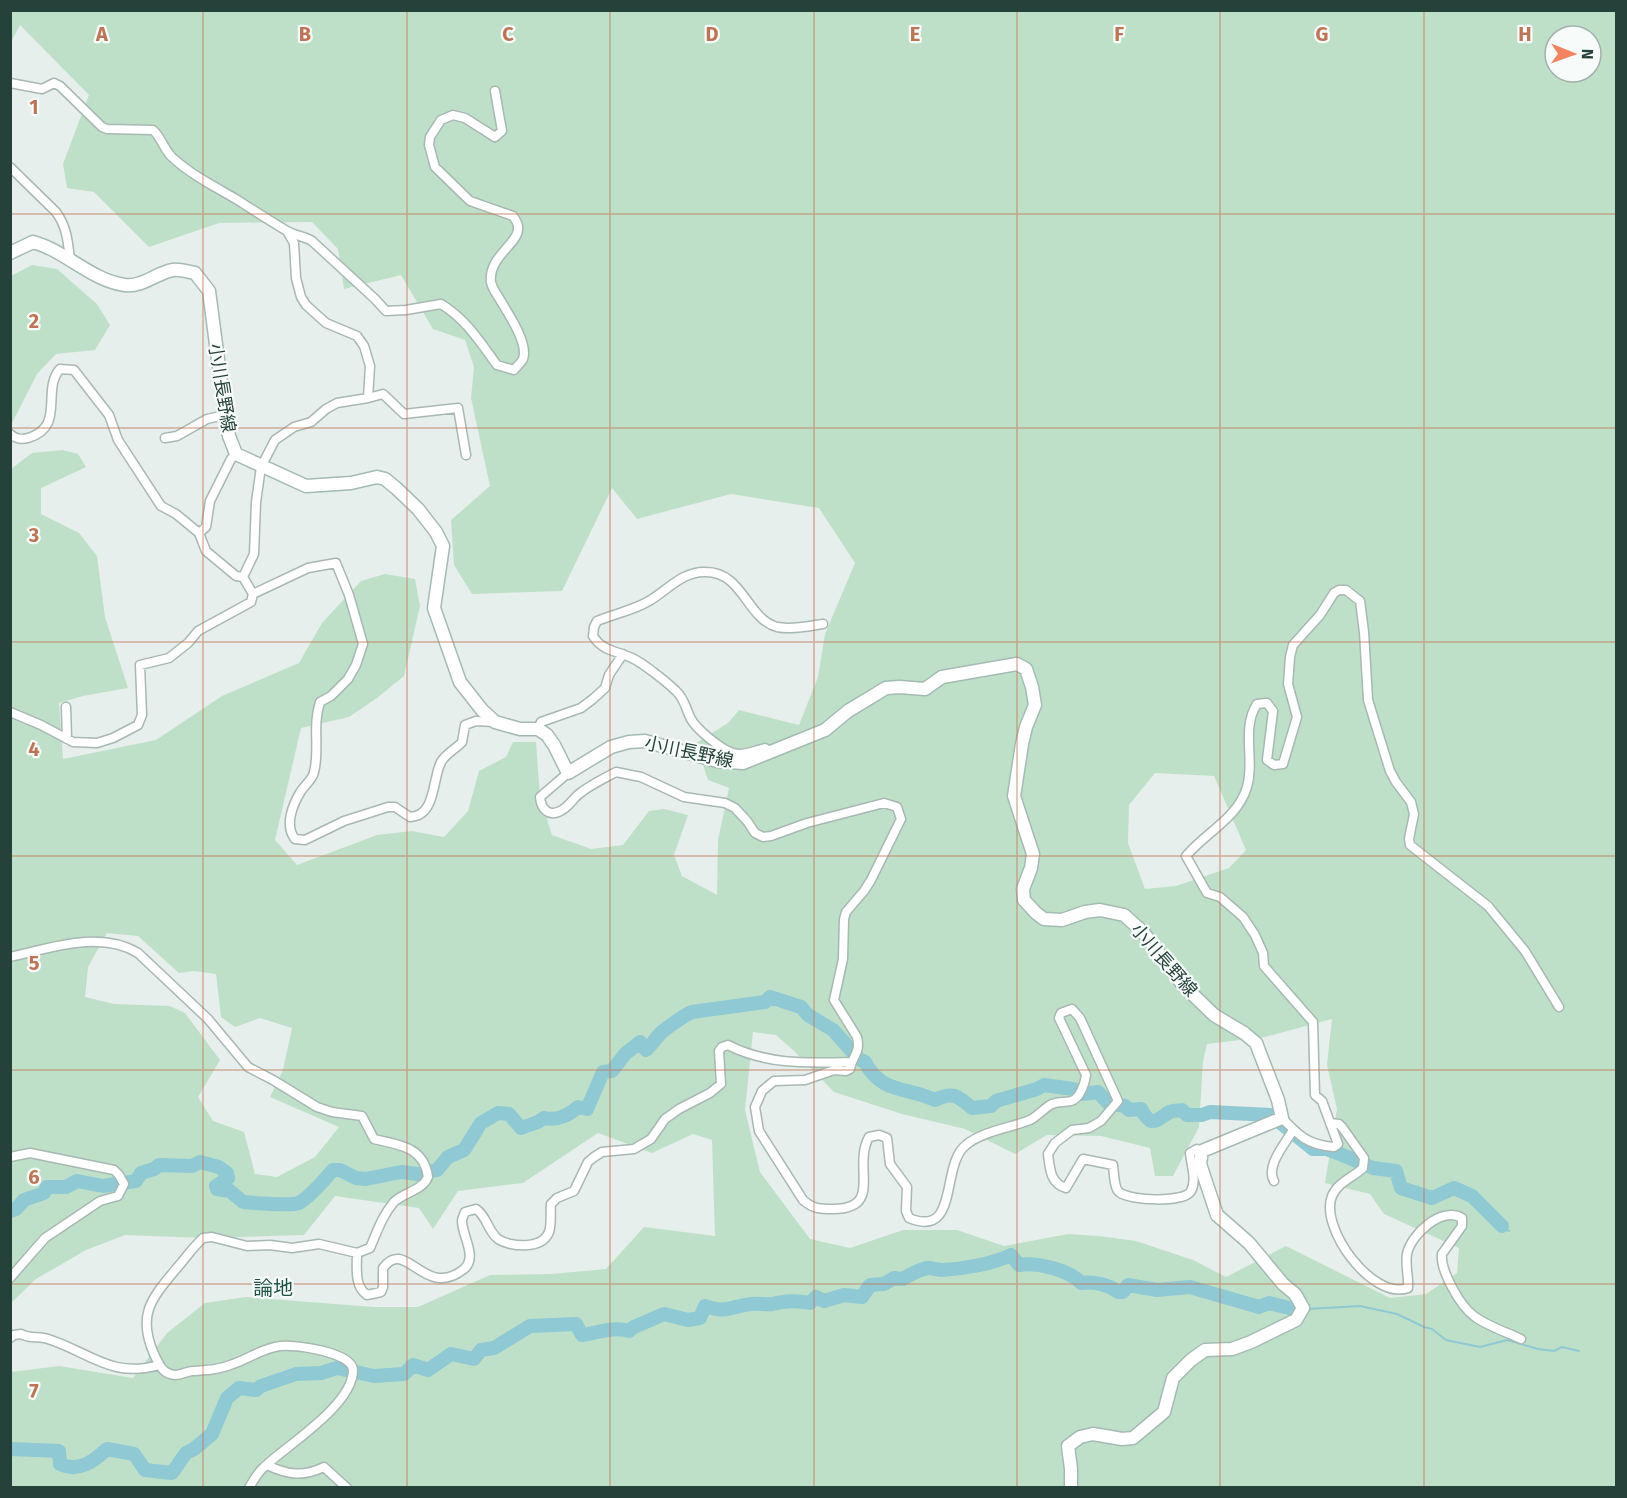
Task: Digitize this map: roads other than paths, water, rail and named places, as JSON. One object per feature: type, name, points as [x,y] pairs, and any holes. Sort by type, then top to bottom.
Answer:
[{"type":"main road","name":"小川長野線","points":[[10,253],[33,242],[46,246],[99,278],[126,285],[147,282],[174,269],[195,273],[209,291],[228,436],[236,454],[306,486],[351,483],[376,477],[385,479],[418,509],[436,532],[443,546],[434,608],[448,649],[460,682],[482,710],[495,722]]},
{"type":"main road","name":"小川長野線","points":[[568,773],[611,747],[645,741],[690,755],[743,763],[825,730],[848,711],[885,688],[925,689],[942,677],[1017,664],[1026,669],[1035,705],[1022,744],[1014,796],[1033,854],[1031,868],[1023,889],[1024,900],[1044,919],[1062,920],[1085,912],[1101,910],[1124,915],[1143,932],[1183,985],[1214,1015],[1256,1043],[1278,1100],[1282,1118]]},
{"type":"main road","points":[[495,722],[520,729],[538,729],[547,735],[568,773]]},
{"type":"main road","points":[[1071,1488],[1068,1446],[1080,1437],[1093,1434],[1133,1438],[1164,1412],[1173,1378],[1191,1360],[1205,1350],[1232,1349],[1251,1341],[1296,1320],[1303,1308],[1295,1294],[1283,1284],[1249,1243],[1217,1215],[1200,1164],[1202,1150],[1282,1118]]},
{"type":"street","points":[[10,83],[42,89],[54,83],[60,86],[96,123],[107,129],[153,130],[168,153],[192,172],[287,231],[299,237],[306,237],[321,248],[386,311],[441,304],[450,309],[477,337],[497,365],[514,370],[522,360],[524,351],[522,340],[491,285],[491,273],[499,256],[517,234],[519,229],[517,223],[513,216],[470,201],[435,167],[429,145],[430,137],[441,120],[453,115],[465,118],[495,136],[500,134],[502,131],[495,91]]},
{"type":"street","points":[[10,167],[63,221],[70,260]]},
{"type":"street","points":[[287,231],[294,243],[296,278],[301,297],[306,305],[326,323],[357,336],[364,346],[370,366],[368,398]]},
{"type":"street","points":[[10,434],[17,439],[25,439],[41,432],[51,417],[54,376],[60,369],[74,370],[109,415],[118,440],[161,507],[176,514],[199,533],[206,551],[236,576],[243,577]]},
{"type":"street","points":[[243,577],[254,554],[256,502],[261,467],[275,440],[294,427],[311,422],[326,409],[337,403],[383,394],[404,414],[458,408],[466,455]]},
{"type":"street","points":[[165,438],[177,436],[207,419],[225,415]]},
{"type":"street","points":[[199,533],[206,527],[210,501],[231,459],[236,454]]},
{"type":"street","points":[[253,594],[308,568],[336,563],[349,595],[363,644],[356,665],[348,679],[332,696],[320,702],[316,713],[314,773],[297,798],[291,817],[291,834],[295,838],[305,840],[344,821],[388,807],[395,807],[410,817],[423,813],[429,805],[433,783],[442,760],[462,742],[465,725],[476,721],[495,722]]},
{"type":"street","points":[[771,752],[765,748],[742,754],[732,753],[722,748],[700,731],[692,721],[677,691],[634,658],[603,648],[593,636],[594,627],[597,621],[649,601],[679,578],[706,572],[720,574],[731,581],[760,615],[775,626],[801,628],[823,624]]},
{"type":"street","points":[[10,712],[73,742],[97,743],[113,738],[138,725],[142,715],[140,665],[169,658],[188,643],[198,631],[251,602],[253,594],[243,577]]},
{"type":"street","points":[[1282,1118],[1310,1143],[1334,1147],[1338,1144],[1322,1101],[1315,1095],[1313,1022],[1264,966],[1263,953],[1243,917],[1221,897],[1207,893],[1186,856],[1234,812],[1242,798],[1249,778],[1248,749],[1252,711],[1257,704],[1267,703],[1273,711],[1267,760],[1274,765],[1283,764],[1297,717],[1288,684],[1293,645],[1309,629],[1334,593],[1339,590],[1346,590],[1360,601],[1368,700],[1390,771],[1411,802],[1414,814],[1410,845],[1488,906],[1525,951],[1559,1007]]},
{"type":"street","points":[[538,729],[541,722],[581,708],[592,699],[604,688],[609,675],[623,654]]},
{"type":"street","points":[[66,707],[67,739]]},
{"type":"street","points":[[568,773],[540,797],[540,806],[546,811],[552,813],[561,811],[580,794],[615,772],[641,777],[684,797],[725,804],[735,808],[755,833],[763,837],[780,834],[807,823],[877,804],[891,804],[897,807],[901,819],[898,827],[867,886],[846,912],[844,919],[843,959],[834,1000],[857,1037],[859,1049],[850,1062],[850,1069],[834,1070],[805,1080],[774,1081],[762,1091],[755,1107],[759,1131],[803,1200],[818,1209],[840,1209],[858,1204],[863,1197],[863,1155],[866,1142],[869,1137],[879,1135],[887,1138],[890,1164],[907,1187],[906,1211],[909,1218],[922,1220],[937,1218],[942,1214],[957,1155],[967,1144],[1033,1118],[1051,1104],[1076,1099],[1086,1075],[1059,1018],[1061,1013],[1072,1009],[1080,1018],[1118,1101],[1101,1121],[1089,1128],[1072,1130],[1055,1143],[1048,1154],[1052,1179],[1066,1188],[1083,1159],[1113,1165],[1116,1188],[1121,1194],[1149,1200],[1185,1197],[1192,1189],[1193,1172],[1190,1154],[1197,1149],[1202,1150]]},
{"type":"street","points":[[10,957],[42,949],[91,942],[112,942],[128,947],[138,953],[208,1019],[248,1067],[317,1107],[332,1112],[362,1116],[374,1139],[411,1148],[420,1157],[427,1172],[426,1182],[403,1194],[383,1217],[370,1248],[357,1254],[319,1244],[292,1248],[270,1245],[247,1246],[212,1237],[203,1238],[150,1303],[146,1317],[149,1346],[159,1365],[168,1373],[175,1375],[190,1371],[211,1371],[280,1346],[303,1347],[333,1353],[347,1359],[353,1367],[339,1399],[312,1429],[267,1465],[249,1488]]},
{"type":"street","points":[[357,1254],[356,1275],[359,1286],[367,1295],[373,1295],[381,1292],[383,1268],[390,1259],[404,1260],[417,1270],[432,1277],[455,1276],[467,1266],[470,1258],[462,1221],[465,1212],[476,1209],[483,1213],[490,1230],[498,1239],[513,1246],[536,1244],[549,1233],[551,1204],[556,1198],[574,1191],[588,1162],[602,1152],[634,1149],[651,1139],[665,1119],[710,1093],[721,1084],[719,1051],[722,1047],[728,1045],[747,1055],[798,1064],[850,1062]]},
{"type":"street","points":[[1330,1124],[1339,1124],[1364,1158],[1363,1168],[1344,1181],[1335,1191],[1330,1203],[1330,1213],[1343,1245],[1362,1270],[1378,1283],[1392,1289],[1408,1288],[1407,1261],[1410,1245],[1432,1222],[1449,1215],[1456,1215],[1462,1218],[1462,1226],[1442,1258],[1442,1266],[1450,1283],[1473,1316],[1521,1339]]},
{"type":"street","points":[[1274,1181],[1272,1167],[1293,1130]]},
{"type":"street","points":[[10,1157],[30,1153],[114,1170],[124,1184],[118,1196],[100,1201],[45,1238],[10,1278]]},
{"type":"street","points":[[10,1338],[21,1334],[26,1337],[45,1338],[102,1364],[118,1368],[148,1368],[159,1365]]},
{"type":"street","points":[[267,1465],[280,1471],[308,1474],[324,1467],[347,1488]]},
{"type":"waterway","points":[[10,1211],[16,1209],[24,1200],[44,1193],[47,1187],[66,1187],[77,1181],[103,1186],[136,1181],[141,1173],[159,1165],[192,1166],[200,1162],[219,1167],[227,1173],[228,1178],[216,1186],[217,1189],[230,1191],[243,1202],[281,1204],[299,1203],[313,1192],[333,1170],[340,1170],[356,1178],[366,1179],[401,1172],[418,1174],[437,1170],[448,1157],[464,1150],[481,1123],[498,1113],[509,1114],[521,1128],[544,1118],[562,1117],[578,1107],[587,1109],[603,1072],[612,1071],[625,1054],[640,1042],[646,1050],[662,1032],[689,1013],[765,1002],[770,997],[801,1007],[808,1015],[833,1030],[859,1059],[865,1062],[879,1080],[896,1088],[935,1100],[955,1096],[972,1108],[991,1106],[996,1101],[1044,1085],[1073,1089],[1083,1094],[1098,1092],[1108,1103],[1125,1106],[1129,1110],[1141,1109],[1150,1121],[1159,1119],[1171,1111],[1182,1110],[1187,1115],[1202,1115],[1210,1112],[1271,1115],[1313,1149],[1326,1149],[1373,1168],[1396,1171],[1401,1188],[1432,1198],[1454,1188],[1472,1196],[1502,1226]]},
{"type":"waterway","points":[[1502,1226],[1509,1231]]},
{"type":"waterway","points":[[10,1449],[59,1451],[60,1464],[74,1467],[86,1464],[107,1449],[134,1454],[145,1470],[172,1473],[186,1453],[212,1434],[227,1398],[239,1388],[256,1390],[261,1386],[296,1374],[321,1373],[337,1368],[374,1376],[404,1374],[413,1365],[428,1370],[451,1354],[474,1359],[481,1350],[494,1348],[530,1326],[576,1324],[582,1335],[611,1330],[629,1331],[664,1314],[688,1320],[700,1318],[705,1306],[724,1309],[791,1301],[810,1303],[816,1297],[824,1301],[844,1295],[862,1297],[870,1285],[884,1284],[894,1278],[903,1279],[925,1269],[968,1267],[1011,1255],[1019,1265],[1052,1268],[1069,1274],[1081,1283],[1101,1284],[1118,1292],[1123,1292],[1128,1285],[1157,1290],[1190,1287],[1259,1307],[1269,1303],[1293,1309]]},
{"type":"waterway","points":[[1307,1309],[1360,1306],[1397,1314],[1432,1329],[1446,1340],[1480,1347],[1507,1340],[1538,1349],[1554,1351],[1562,1347],[1579,1351]]},
{"type":"district","name":"論地","points":[[273,1288]]}]
